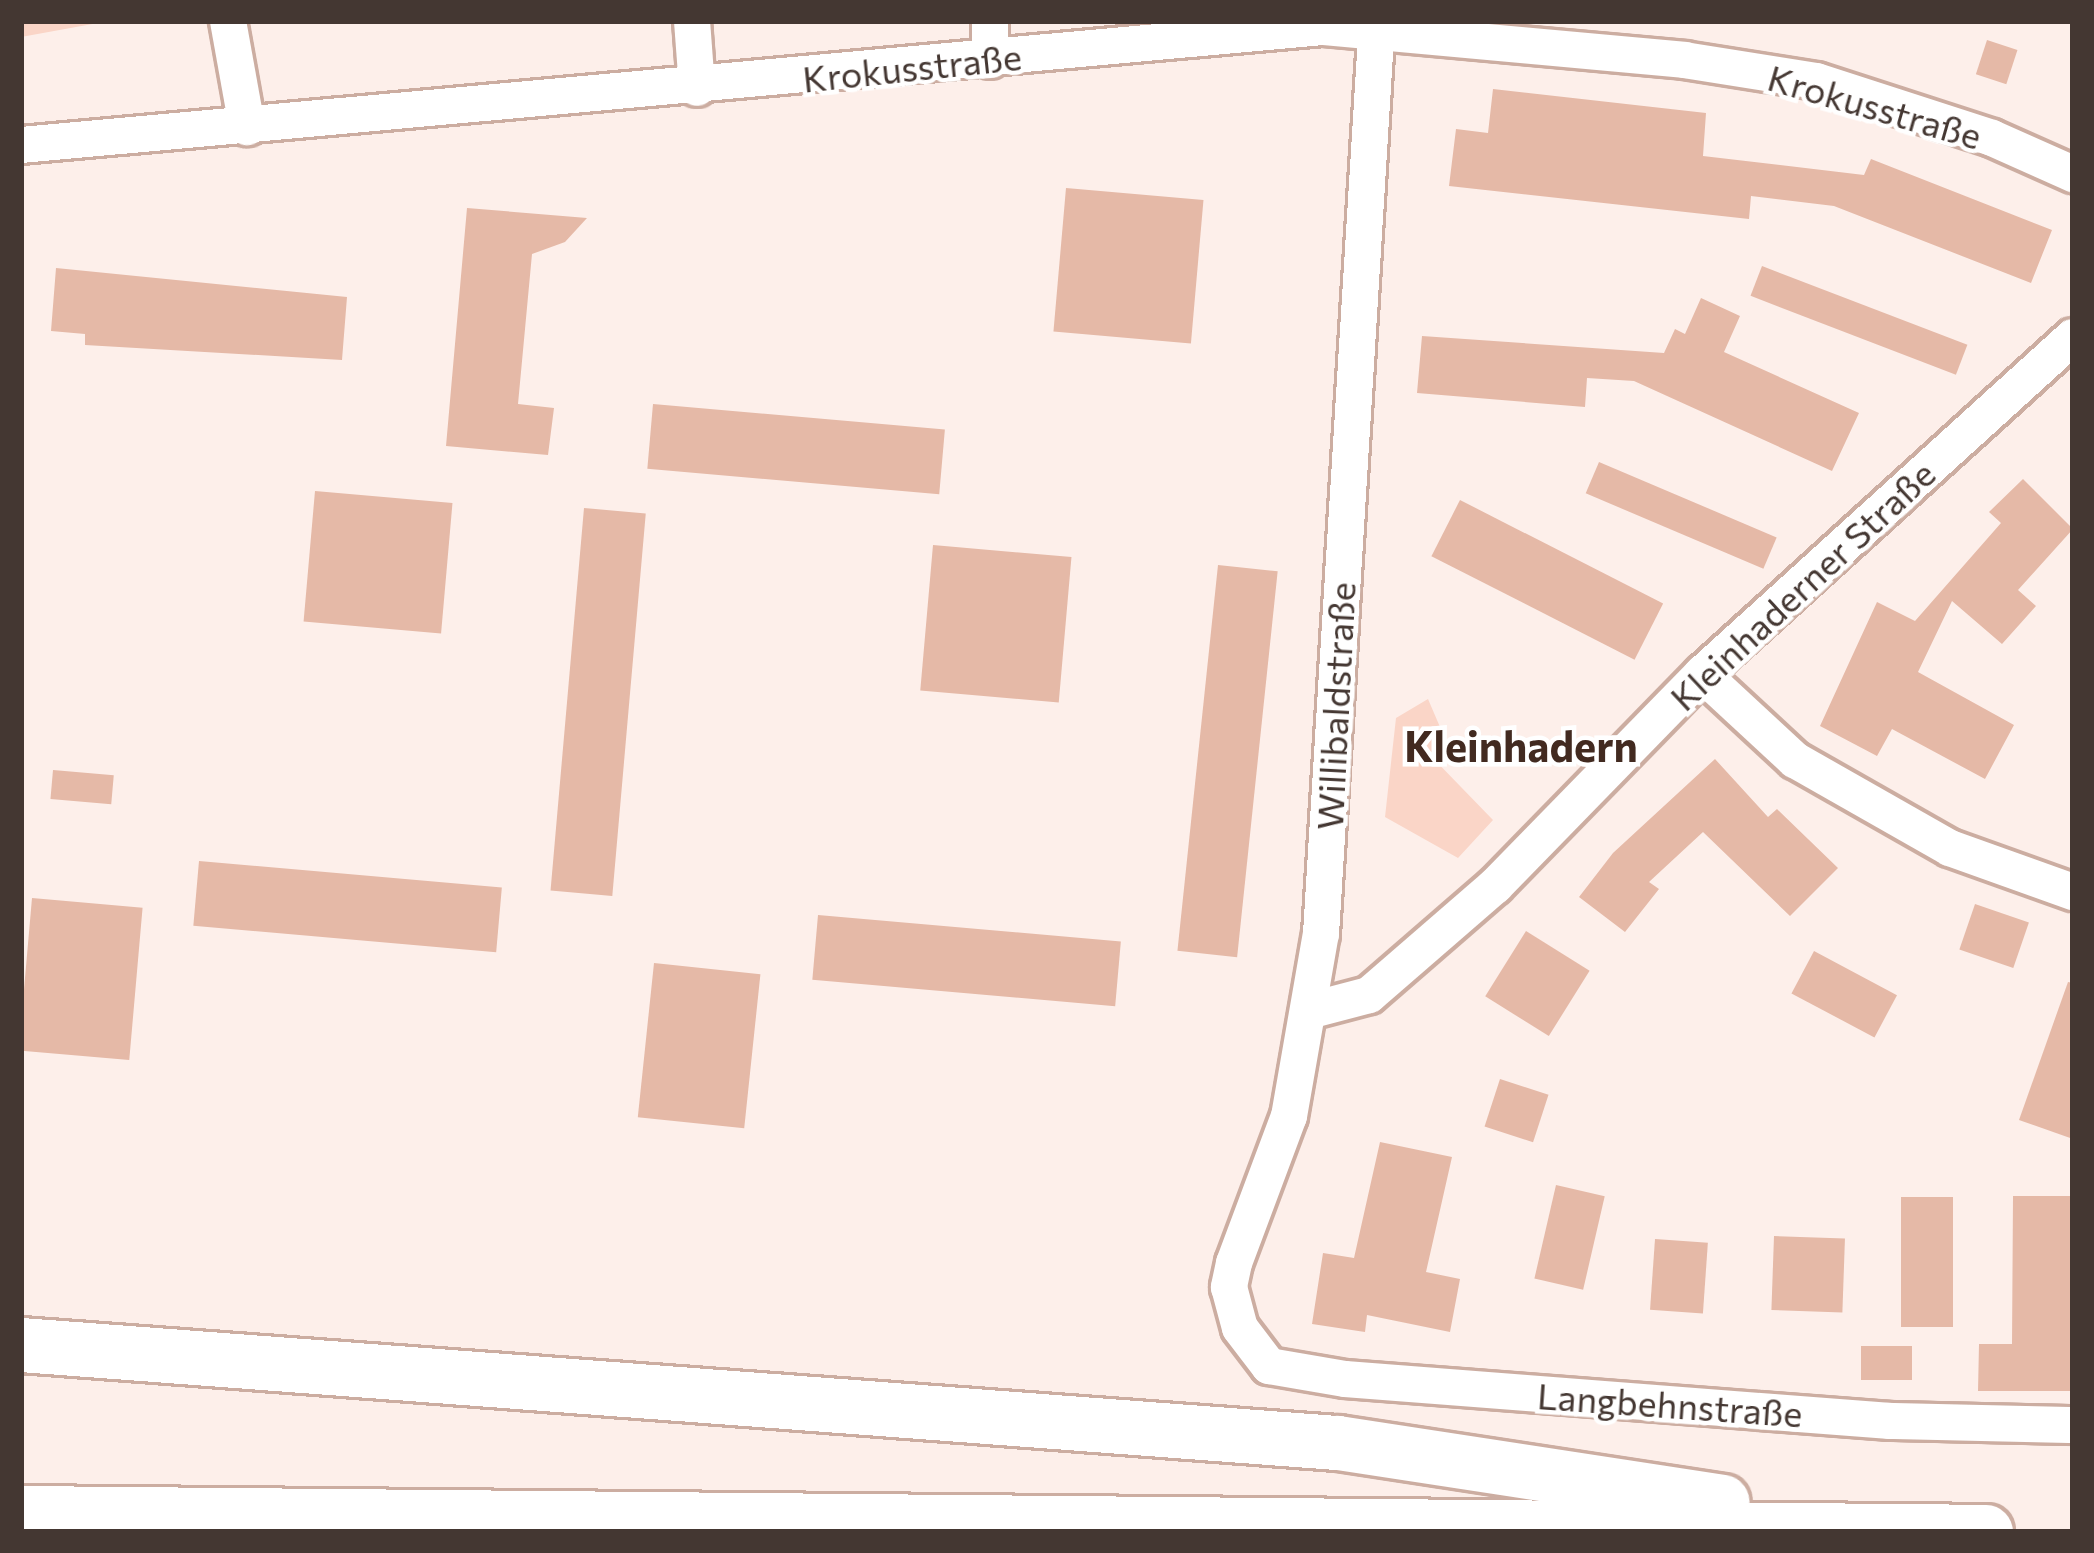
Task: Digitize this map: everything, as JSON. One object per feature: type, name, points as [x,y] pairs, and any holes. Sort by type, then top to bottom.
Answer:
[{"type":"highway","points":[[21,1345],[1338,1443],[1915,1531]]},
{"type":"highway","points":[[21,1513],[1986,1532]]},
{"type":"street","points":[[228,21],[247,127]]},
{"type":"street","points":[[692,21],[697,88]]},
{"type":"street","points":[[990,21],[990,60]]},
{"type":"street","name":"Krokusstraße","points":[[21,145],[1376,26],[1816,81],[2073,174]]},
{"type":"street","name":"Willibaldstraße","points":[[1269,1366],[1240,1328],[1229,1287],[1289,1116],[1312,1010],[1376,26]]},
{"type":"street","name":"Kleinhaderner Straße","points":[[1312,1010],[1369,995],[1495,886],[1702,674],[2073,337]]},
{"type":"street","points":[[1702,674],[1795,760],[1950,848],[2073,892]]},
{"type":"street","name":"Langbehnstraße","points":[[1269,1366],[1890,1421],[2073,1425]]},
{"type":"shaded area","points":[[21,21],[109,21],[21,37]]},
{"type":"shaded area","points":[[1428,699],[1446,741],[1429,754],[1493,820],[1458,858],[1385,817],[1396,718]]},
{"type":"building","points":[[1987,40],[2017,50],[2006,84],[1976,74]]},
{"type":"building","points":[[1493,89],[1706,113],[1703,156],[1864,175],[1871,159],[2052,230],[2031,283],[1834,206],[1751,196],[1749,219],[1449,186],[1456,129],[1488,133]]},
{"type":"building","points":[[1066,188],[1203,200],[1191,343],[1053,331]]},
{"type":"building","points":[[467,208],[587,218],[565,242],[532,254],[518,404],[554,408],[548,455],[446,446]]},
{"type":"building","points":[[1762,266],[1967,345],[1956,375],[1751,296]]},
{"type":"building","points":[[56,268],[347,297],[342,360],[85,345],[85,334],[51,331]]},
{"type":"building","points":[[1701,298],[1740,316],[1724,352],[1859,413],[1832,471],[1634,381],[1587,378],[1585,407],[1417,393],[1422,336],[1664,353],[1675,329],[1685,334]]},
{"type":"building","points":[[653,404],[945,430],[939,494],[647,469]]},
{"type":"building","points":[[1599,462],[1777,537],[1763,569],[1586,493]]},
{"type":"building","points":[[2023,479],[2073,529],[2018,590],[2036,606],[2002,644],[1952,601],[1918,672],[2014,725],[1985,779],[1892,729],[1877,756],[1820,726],[1877,602],[1915,621],[2001,523],[1989,512]]},
{"type":"building","points":[[315,491],[452,503],[441,634],[304,622]]},
{"type":"building","points":[[1460,500],[1663,604],[1635,660],[1431,556]]},
{"type":"building","points":[[584,508],[646,513],[612,896],[551,891]]},
{"type":"building","points":[[933,545],[1071,557],[1059,703],[920,690]]},
{"type":"building","points":[[1218,565],[1278,571],[1237,957],[1177,951]]},
{"type":"building","points":[[1715,759],[1768,817],[1777,809],[1838,868],[1790,916],[1703,832],[1649,882],[1659,889],[1625,932],[1579,897],[1613,853]]},
{"type":"building","points":[[53,770],[114,775],[111,804],[50,799]]},
{"type":"building","points":[[199,861],[502,887],[496,952],[193,926]]},
{"type":"building","points":[[32,898],[143,908],[129,1060],[21,1051]]},
{"type":"building","points":[[1975,904],[2029,923],[2013,968],[1959,949]]},
{"type":"building","points":[[818,915],[1121,941],[1115,1006],[812,980]]},
{"type":"building","points":[[1526,931],[1590,971],[1549,1036],[1485,996]]},
{"type":"building","points":[[1814,951],[1897,995],[1874,1038],[1791,993]]},
{"type":"building","points":[[654,963],[760,974],[744,1128],[638,1117]]},
{"type":"building","points":[[2068,982],[2073,983],[2073,1139],[2019,1120]]},
{"type":"building","points":[[1500,1079],[1549,1095],[1533,1142],[1485,1127]]},
{"type":"building","points":[[1380,1142],[1452,1157],[1426,1272],[1460,1279],[1450,1332],[1367,1315],[1365,1332],[1312,1324],[1323,1253],[1354,1258]]},
{"type":"building","points":[[1556,1185],[1605,1196],[1583,1290],[1534,1279]]},
{"type":"building","points":[[2013,1196],[2073,1196],[2073,1391],[1978,1391],[1979,1344],[2012,1344]]},
{"type":"building","points":[[1901,1197],[1953,1197],[1953,1327],[1901,1327]]},
{"type":"building","points":[[1774,1236],[1845,1238],[1842,1312],[1771,1310]]},
{"type":"building","points":[[1655,1239],[1708,1243],[1703,1314],[1650,1310]]},
{"type":"building","points":[[1861,1346],[1912,1346],[1912,1380],[1861,1380]]},
{"type":"district","name":"Kleinhadern","points":[[1521,745]]}]
